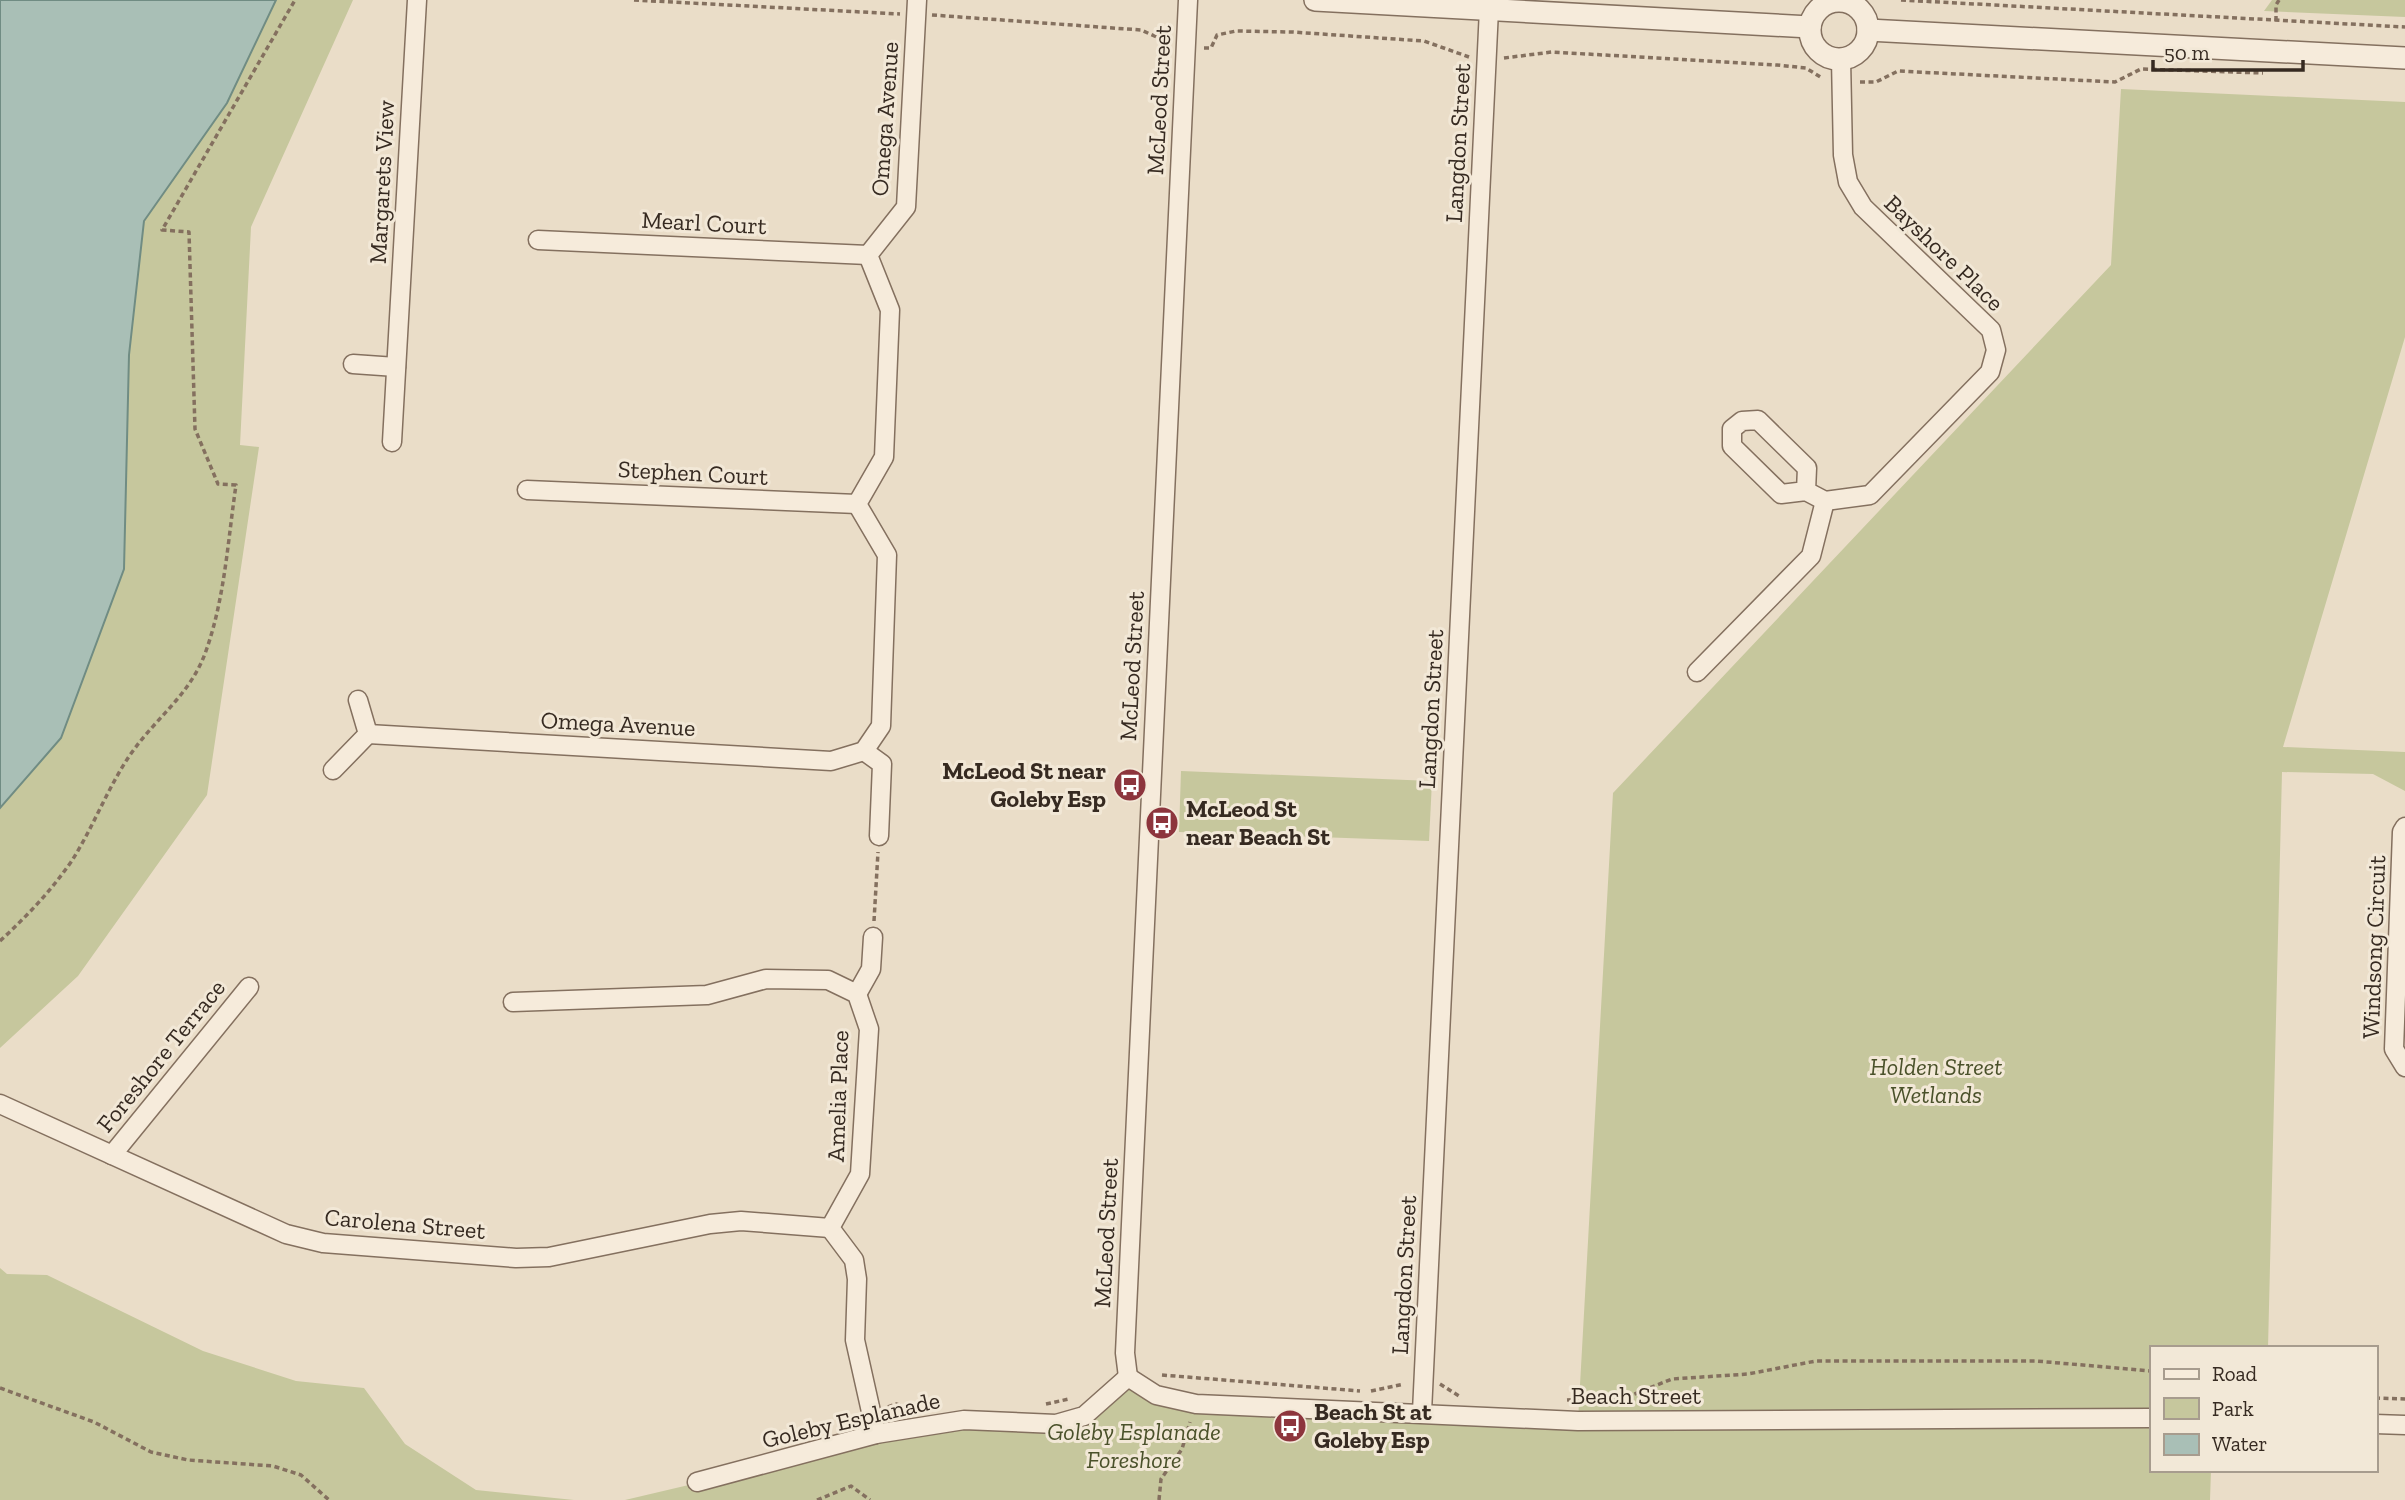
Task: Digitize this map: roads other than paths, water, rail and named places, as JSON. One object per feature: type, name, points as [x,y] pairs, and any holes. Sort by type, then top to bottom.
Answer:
[{"type":"street","name":"Margarets View","points":[[392,442],[417,0]]},
{"type":"street","name":"McLeod Street","points":[[1128,1377],[1126,1339],[1188,0]]},
{"type":"street","points":[[1315,0],[1810,27]]},
{"type":"street","points":[[1836,0],[1846,1],[1858,8],[1865,16],[1868,30],[1861,49],[1841,59],[1821,54],[1814,46],[1810,27],[1819,8],[1836,0]]},
{"type":"street","name":"Omega Avenue","points":[[868,255],[906,207],[916,7]]},
{"type":"street","name":"Langdon Street","points":[[1422,1412],[1489,9]]},
{"type":"street","points":[[1868,30],[2405,58]]},
{"type":"street","name":"Bayshore Place","points":[[1825,501],[1870,495],[1990,372],[1996,350],[1991,330],[1863,207],[1848,183],[1843,155],[1841,59]]},
{"type":"street","name":"Mearl Court","points":[[538,240],[868,255]]},
{"type":"street","points":[[868,255],[890,310],[884,457],[857,505],[887,555],[881,726],[864,751],[882,764],[879,836]]},
{"type":"street","points":[[353,364],[396,367]]},
{"type":"street","points":[[1697,672],[1811,556],[1825,501],[1806,491],[1781,494],[1732,446],[1732,429],[1742,421],[1758,420],[1807,468],[1806,491]]},
{"type":"street","name":"Stephen Court","points":[[527,489],[857,505]]},
{"type":"street","points":[[333,770],[368,734],[358,700]]},
{"type":"street","name":"Omega Avenue","points":[[368,734],[831,761],[864,751]]},
{"type":"street","name":"Windsong Circuit","points":[[2405,827],[2402,832],[2394,1049],[2405,1067]]},
{"type":"street","name":"Amelia Place","points":[[857,994],[872,969],[873,937]]},
{"type":"street","name":"Amelia Place","points":[[513,1002],[707,995],[766,979],[828,980],[857,994],[869,1029],[860,1174],[830,1228]]},
{"type":"street","name":"Foreshore Terrace","points":[[112,1155],[248,987]]},
{"type":"street","name":"Carolena Street","points":[[0,1104],[286,1234],[324,1243],[516,1258],[549,1257],[720,1223],[741,1221],[830,1228]]},
{"type":"street","points":[[830,1228],[854,1260],[857,1279],[855,1340],[876,1434]]},
{"type":"street","name":"Beach Street","points":[[1128,1377],[1156,1395],[1196,1404],[1578,1421],[2150,1418]]},
{"type":"street","name":"Goleby Esplanade","points":[[697,1482],[876,1434],[964,1420],[1056,1424],[1084,1416],[1128,1377]]},
{"type":"street","points":[[2377,1424],[2405,1425]]},
{"type":"water","points":[[0,0],[276,0],[227,103],[144,221],[129,355],[124,569],[61,738],[0,808]]},
{"type":"place","name":"McLeod St near Goleby Esp","points":[[1130,785]]},
{"type":"place","name":"McLeod St near Beach St","points":[[1162,823]]},
{"type":"place","name":"Beach St at Goleby Esp","points":[[1290,1426]]},
{"type":"park label","name":"Holden Street Wetlands","points":[[1936,1081]]},
{"type":"park label","name":"Goleby Esplanade Foreshore","points":[[1134,1446]]}]
